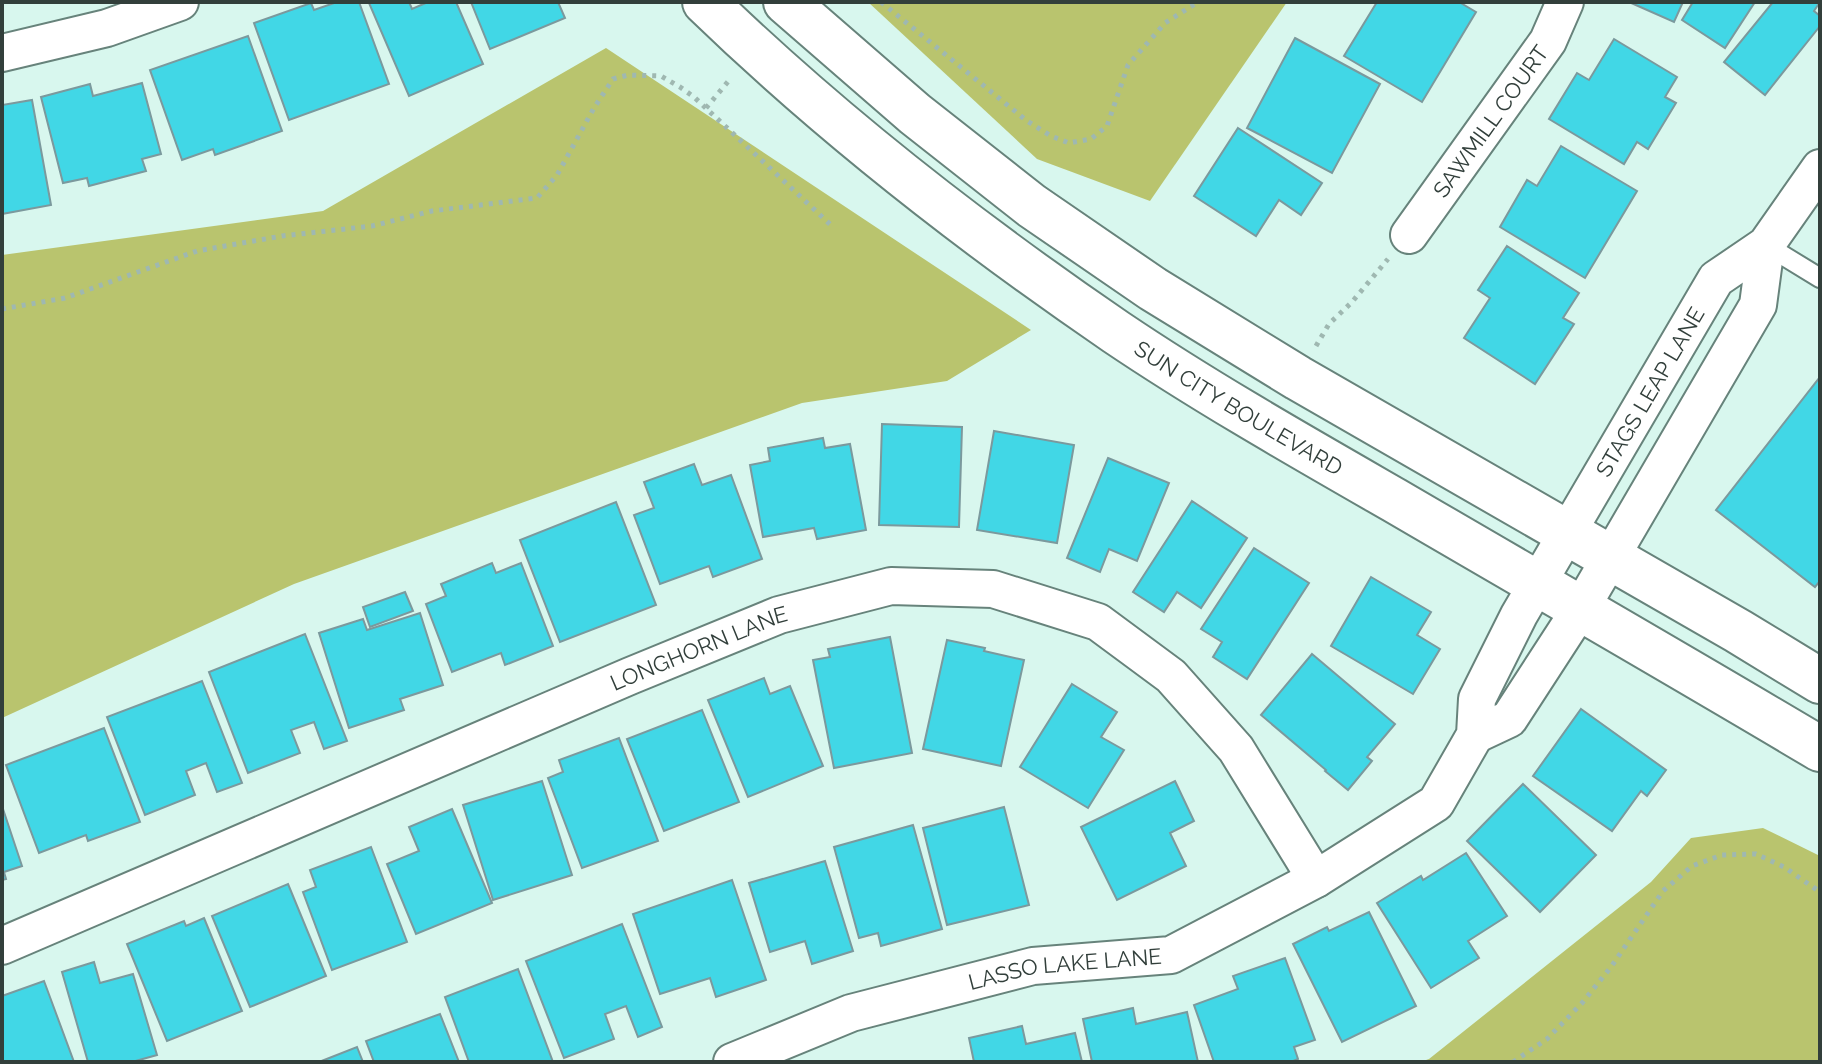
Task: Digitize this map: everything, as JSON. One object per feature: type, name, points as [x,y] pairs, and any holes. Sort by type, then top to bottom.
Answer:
[{"type":"street","points":[[2,53],[107,28],[180,2]]},
{"type":"street","name":"SUN CITY BOULEVARD","points":[[705,2],[755,51],[877,154],[996,247],[1094,316],[1268,427],[1552,558],[1595,583],[1738,631],[1820,681]]},
{"type":"street","name":"SUN CITY BOULEVARD","points":[[786,2],[915,114],[1032,206],[1153,289],[1298,378],[1552,558],[1595,583],[1820,749]]},
{"type":"street","name":"SAWMILL COURT","points":[[1409,235],[1548,41],[1565,2]]},
{"type":"street","name":"STAGS LEAP LANE","points":[[1552,558],[1716,279],[1766,245],[1820,168]]},
{"type":"street","name":"STAGS LEAP LANE","points":[[1595,583],[1758,305],[1766,245]]},
{"type":"street","name":"LASSO LAKE LANE","points":[[732,1062],[851,1013],[1033,966],[1171,955],[1316,879],[1436,803],[1475,735],[1477,699],[1552,558]]},
{"type":"street","points":[[1475,735],[1509,719],[1562,640],[1595,583]]},
{"type":"street","name":"LONGHORN LANE","points":[[2,946],[765,620],[891,586],[993,589],[1098,622],[1171,676],[1236,749],[1316,879]]},
{"type":"lane","points":[[1766,245],[1820,278]]},
{"type":"path","points":[[881,2],[1027,121],[1069,143],[1091,139],[1107,126],[1128,65],[1165,23],[1198,2]]},
{"type":"path","points":[[2,309],[65,298],[197,251],[282,236],[372,226],[432,211],[537,198],[557,175],[613,79],[628,75],[661,76],[694,97],[834,228]]},
{"type":"path","points":[[1298,378],[1329,324],[1409,235]]},
{"type":"path","points":[[1513,1062],[1547,1039],[1582,1003],[1611,967],[1663,891],[1692,866],[1722,855],[1756,854],[1784,867],[1820,892]]},
{"type":"green space","points":[[868,2],[1287,2],[1150,201],[1037,159]]},
{"type":"green space","points":[[606,48],[1031,330],[947,381],[802,403],[294,584],[2,718],[2,255],[323,211]]},
{"type":"green space","points":[[1763,828],[1820,856],[1820,1062],[1420,1062],[1429,1059],[1651,882],[1691,838]]},
{"type":"building","points":[[337,2],[359,2],[389,84],[289,120],[254,23],[311,3],[314,10]]},
{"type":"building","points":[[409,2],[412,9],[428,2],[456,2],[483,64],[409,96],[369,3]]},
{"type":"building","points":[[471,2],[558,2],[565,18],[490,49]]},
{"type":"building","points":[[1377,2],[1459,2],[1476,12],[1422,102],[1344,56]]},
{"type":"building","points":[[1629,2],[1683,2],[1674,22]]},
{"type":"building","points":[[1693,2],[1755,2],[1725,48],[1682,20]]},
{"type":"building","points":[[1773,2],[1820,2],[1814,11],[1820,16],[1820,26],[1765,95],[1724,62]]},
{"type":"building","points":[[248,36],[282,131],[215,155],[213,149],[182,160],[150,70]]},
{"type":"building","points":[[1295,38],[1380,84],[1332,173],[1247,128]]},
{"type":"building","points":[[1614,39],[1677,77],[1665,97],[1676,103],[1648,149],[1637,142],[1624,164],[1549,119],[1577,73],[1589,80]]},
{"type":"building","points":[[142,83],[161,154],[142,159],[146,171],[89,186],[87,178],[63,183],[41,97],[90,84],[93,96]]},
{"type":"building","points":[[32,100],[51,205],[2,214],[2,105]]},
{"type":"building","points":[[1238,128],[1322,183],[1301,215],[1279,200],[1256,236],[1194,196]]},
{"type":"building","points":[[1561,146],[1637,191],[1585,278],[1500,227],[1527,180],[1537,186]]},
{"type":"building","points":[[1507,246],[1579,293],[1563,318],[1574,324],[1535,384],[1464,338],[1490,298],[1478,290]]},
{"type":"building","points":[[1820,377],[1820,581],[1815,587],[1716,510]]},
{"type":"building","points":[[882,424],[962,427],[959,527],[879,525]]},
{"type":"building","points":[[994,431],[1074,445],[1057,543],[977,530]]},
{"type":"building","points":[[823,438],[825,448],[850,444],[866,530],[817,539],[814,528],[763,537],[750,465],[770,461],[768,448]]},
{"type":"building","points":[[1108,458],[1169,483],[1137,561],[1109,549],[1100,572],[1067,558]]},
{"type":"building","points":[[694,464],[702,485],[731,475],[762,559],[713,577],[709,566],[660,584],[634,515],[654,508],[644,482]]},
{"type":"building","points":[[1192,501],[1247,538],[1201,608],[1177,592],[1164,612],[1133,592]]},
{"type":"building","points":[[616,502],[656,605],[560,642],[520,540]]},
{"type":"building","points":[[1254,548],[1309,583],[1247,679],[1213,657],[1222,642],[1201,629]]},
{"type":"building","points":[[492,563],[496,573],[521,563],[553,646],[505,665],[501,653],[452,672],[426,604],[446,596],[441,584]]},
{"type":"building","points":[[1371,577],[1431,612],[1417,635],[1440,649],[1413,694],[1331,646]]},
{"type":"building","points":[[405,592],[413,611],[370,627],[363,607]]},
{"type":"building","points":[[420,613],[443,685],[400,699],[404,710],[349,728],[319,633],[363,619],[367,630]]},
{"type":"building","points":[[305,634],[347,741],[324,749],[314,722],[291,730],[300,753],[248,773],[209,672]]},
{"type":"building","points":[[890,637],[912,753],[834,768],[813,660],[830,657],[828,649]]},
{"type":"building","points":[[947,640],[1024,660],[1001,766],[923,749]]},
{"type":"building","points":[[1312,654],[1395,724],[1367,757],[1372,761],[1348,790],[1261,715]]},
{"type":"building","points":[[764,678],[770,694],[790,686],[823,766],[748,797],[708,700]]},
{"type":"building","points":[[202,681],[242,783],[217,792],[206,763],[186,771],[195,795],[145,815],[107,717]]},
{"type":"building","points":[[1072,684],[1117,712],[1101,737],[1124,750],[1088,808],[1020,767]]},
{"type":"building","points":[[1581,709],[1666,770],[1647,796],[1641,791],[1612,831],[1533,776]]},
{"type":"building","points":[[702,710],[739,802],[664,831],[627,739]]},
{"type":"building","points":[[104,728],[140,822],[88,841],[86,835],[39,853],[6,765]]},
{"type":"building","points":[[619,738],[658,841],[582,868],[548,778],[563,772],[559,760]]},
{"type":"building","points":[[542,781],[572,875],[493,900],[463,805]]},
{"type":"building","points":[[1175,781],[1194,821],[1170,833],[1186,866],[1117,900],[1081,827]]},
{"type":"building","points":[[1523,784],[1596,855],[1540,912],[1467,841]]},
{"type":"building","points":[[2,806],[22,866],[4,872],[6,879],[2,880]]},
{"type":"building","points":[[1004,807],[1029,905],[947,925],[923,828]]},
{"type":"building","points":[[452,809],[492,903],[416,934],[387,864],[419,851],[409,827]]},
{"type":"building","points":[[913,825],[942,929],[881,946],[878,933],[859,938],[834,847]]},
{"type":"building","points":[[371,847],[407,942],[332,970],[303,892],[316,887],[310,870]]},
{"type":"building","points":[[1466,853],[1507,916],[1468,941],[1479,958],[1431,988],[1377,903],[1421,876],[1423,880]]},
{"type":"building","points":[[825,861],[853,951],[812,964],[805,941],[770,952],[749,883]]},
{"type":"building","points":[[732,880],[766,980],[716,997],[710,978],[660,994],[633,914]]},
{"type":"building","points":[[288,884],[326,976],[250,1007],[212,916]]},
{"type":"building","points":[[1369,912],[1416,1006],[1342,1042],[1293,944],[1327,927],[1329,931]]},
{"type":"building","points":[[204,918],[242,1011],[167,1041],[127,944],[184,921],[186,926]]},
{"type":"building","points":[[622,924],[662,1027],[638,1037],[626,1006],[605,1014],[614,1039],[564,1058],[526,961]]},
{"type":"building","points":[[1285,958],[1315,1040],[1294,1047],[1298,1059],[1291,1062],[1214,1062],[1194,1005],[1238,989],[1233,976]]},
{"type":"building","points":[[94,962],[100,983],[133,974],[157,1055],[132,1062],[88,1062],[62,972]]},
{"type":"building","points":[[518,969],[553,1062],[469,1062],[445,997]]},
{"type":"building","points":[[44,981],[74,1062],[3,1062],[2,996]]},
{"type":"building","points":[[1133,1008],[1136,1024],[1187,1012],[1198,1062],[1092,1062],[1083,1019]]},
{"type":"building","points":[[440,1014],[459,1062],[374,1062],[366,1041]]},
{"type":"building","points":[[1022,1026],[1026,1044],[1075,1033],[1082,1062],[974,1062],[969,1038]]},
{"type":"building","points":[[357,1047],[363,1062],[319,1062]]}]
